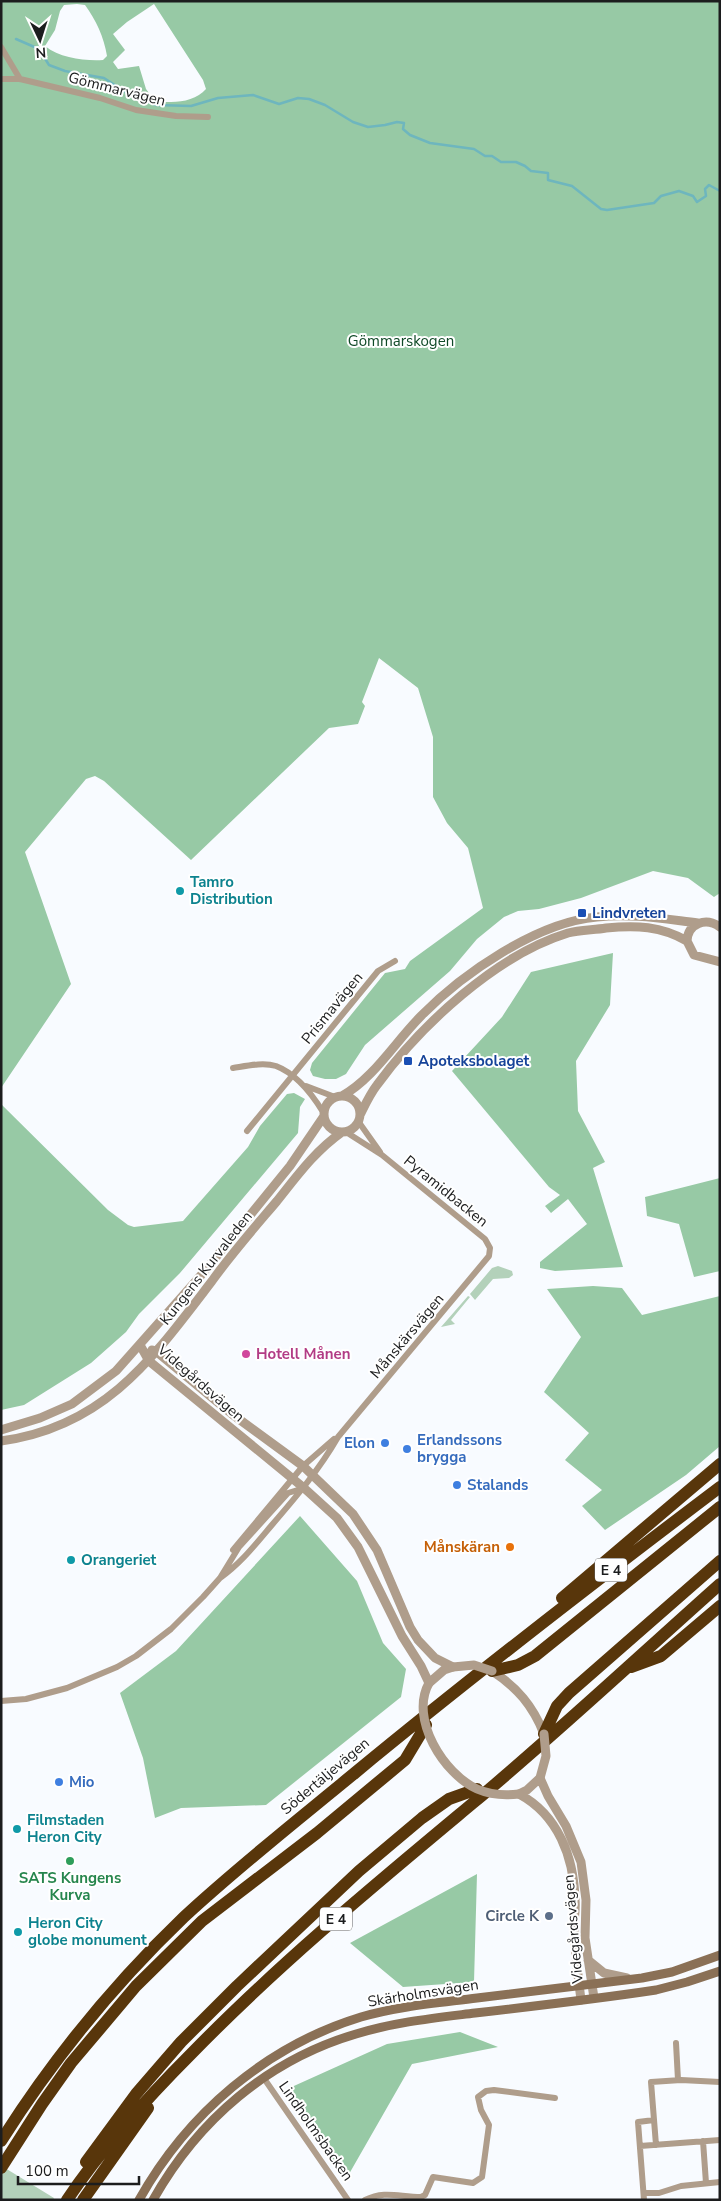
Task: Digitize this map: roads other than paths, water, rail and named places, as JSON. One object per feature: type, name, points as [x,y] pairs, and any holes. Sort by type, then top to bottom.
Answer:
[{"type":"highway","points":[[504,1654],[539,1617],[720,1464]]},
{"type":"highway","name":"Södertäljevägen","points":[[1,2141],[58,2056],[116,1987],[172,1929],[261,1850],[400,1736],[562,1607],[720,1487]]},
{"type":"highway","points":[[492,1671],[518,1665],[535,1656],[720,1507]]},
{"type":"highway","points":[[544,1734],[557,1706],[569,1693],[720,1561]]},
{"type":"highway","name":"E 4","points":[[74,2197],[174,2070],[258,1987],[367,1892],[522,1762],[720,1584]]},
{"type":"highway","points":[[624,1670],[660,1656],[720,1606]]},
{"type":"highway","points":[[1,2168],[71,2063],[136,1986],[202,1921],[317,1833],[406,1760],[426,1725]]},
{"type":"highway","points":[[74,2197],[89,2155],[136,2094],[181,2042],[359,1871],[438,1805],[460,1793],[476,1789]]},
{"type":"main road","name":"Skärholmsvägen","points":[[153,2200],[172,2168],[199,2134],[276,2055],[307,2038],[363,2017],[413,2006],[642,1978],[672,1972],[720,1956]]},
{"type":"main road","name":"Skärholmsvägen","points":[[139,2200],[164,2159],[190,2127],[221,2097],[260,2073],[354,2034],[409,2021],[664,1988],[720,1971]]},
{"type":"street","points":[[1,46],[20,79]]},
{"type":"street","name":"Gömmarvägen","points":[[1,80],[20,79],[100,98],[136,110],[176,116],[208,117]]},
{"type":"street","points":[[324,1114],[327,1104],[359,1086],[421,1015],[457,984],[496,957],[536,934],[564,922],[594,917],[651,916],[698,923],[707,921],[720,927]]},
{"type":"street","points":[[698,923],[689,931],[687,941],[689,950],[694,955],[720,962]]},
{"type":"street","points":[[306,1086],[324,1114],[330,1128],[344,1132],[351,1130],[376,1086],[428,1026],[461,996],[501,967],[540,944],[570,933],[648,926],[672,933],[687,941]]},
{"type":"street","points":[[707,960],[720,954]]},
{"type":"street","name":"Prismavägen","points":[[247,1130],[293,1077],[378,971],[395,960]]},
{"type":"street","points":[[232,1068],[258,1065],[275,1066],[306,1086],[338,1097],[352,1099],[359,1108],[359,1118]]},
{"type":"street","name":"Kungens Kurvaleden","points":[[1,1430],[32,1422],[72,1404],[116,1371],[188,1292],[290,1166],[324,1114]]},
{"type":"street","name":"Pyramidbacken","points":[[359,1118],[382,1155]]},
{"type":"street","name":"Pyramidbacken","points":[[344,1132],[382,1155],[485,1239],[490,1248]]},
{"type":"street","name":"Kungens Kurvaleden","points":[[1,1441],[46,1431],[84,1414],[125,1386],[150,1361],[211,1281],[319,1150],[344,1132]]},
{"type":"street","name":"Månskärsvägen","points":[[1,1701],[26,1699],[67,1688],[117,1667],[171,1630],[220,1578],[245,1557],[304,1488],[338,1436],[487,1261],[490,1248]]},
{"type":"street","name":"Videgårdsvägen","points":[[140,1345],[157,1352],[232,1414],[302,1466],[353,1514],[386,1570],[410,1627],[418,1640],[435,1658],[450,1665]]},
{"type":"street","name":"Videgårdsvägen","points":[[140,1345],[150,1361],[304,1488],[337,1518],[358,1547],[402,1636],[428,1681]]},
{"type":"street","name":"Månskärsvägen","points":[[220,1578],[237,1544],[302,1466],[338,1436]]},
{"type":"street","name":"Månskärsvägen","points":[[220,1578],[239,1547],[288,1492],[304,1488]]},
{"type":"street","points":[[450,1665],[474,1665],[492,1671],[524,1698],[544,1734],[546,1756],[540,1778],[527,1790],[519,1794],[502,1796],[476,1789],[447,1764],[433,1743],[426,1725],[424,1695],[428,1681],[450,1665]]},
{"type":"street","name":"Videgårdsvägen","points":[[540,1778],[548,1796],[566,1826],[585,1881],[585,1938],[594,1998]]},
{"type":"street","name":"Videgårdsvägen","points":[[519,1794],[534,1802],[544,1812],[561,1839],[566,1852],[575,1901],[574,1924],[581,2000]]},
{"type":"street","points":[[588,1960],[596,1968],[611,1976],[642,1978]]},
{"type":"street","points":[[676,2043],[678,2080]]},
{"type":"street","name":"Lindholmsbacken","points":[[260,2073],[348,2200]]},
{"type":"street","points":[[656,2145],[651,2082],[678,2080],[720,2082]]},
{"type":"street","points":[[365,2200],[377,2194],[421,2197],[425,2195],[433,2177],[473,2183],[482,2177],[489,2125],[478,2102],[478,2097],[486,2091],[494,2090],[555,2098]]},
{"type":"street","points":[[654,2120],[638,2122],[644,2196],[660,2196],[681,2186],[720,2182]]},
{"type":"street","points":[[640,2146],[720,2140]]},
{"type":"street","points":[[703,2141],[706,2183]]},
{"type":"waterway","points":[[16,39],[39,49],[49,65],[65,71],[104,78],[127,93],[156,105],[191,106],[218,98],[253,95],[279,104],[298,98],[309,99],[325,105],[353,122],[368,127],[397,122],[404,123],[403,129],[410,135],[430,143],[474,149],[485,156],[492,156],[501,162],[516,162],[531,171],[548,173],[548,180],[572,186],[601,209],[607,210],[654,203],[661,196],[679,191],[693,196],[697,202],[706,196],[705,189],[709,185],[720,191]]},
{"type":"place","name":"Tamro Distribution","points":[[180,891]]},
{"type":"place","name":"Lindvreten","points":[[582,913]]},
{"type":"place","name":"Apoteksbolaget","points":[[408,1061]]},
{"type":"place","name":"Hotell Månen","points":[[246,1354]]},
{"type":"place","name":"Elon","points":[[385,1443]]},
{"type":"place","name":"Erlandssons brygga","points":[[407,1449]]},
{"type":"place","name":"Stalands","points":[[457,1485]]},
{"type":"place","name":"Månskäran","points":[[510,1547]]},
{"type":"place","name":"Orangeriet","points":[[71,1560]]},
{"type":"place","name":"Mio","points":[[59,1782]]},
{"type":"place","name":"Filmstaden Heron City","points":[[17,1829]]},
{"type":"place","name":"SATS Kungens Kurva","points":[[70,1861]]},
{"type":"place","name":"Circle K","points":[[549,1916]]},
{"type":"place","name":"Heron City globe monument","points":[[18,1932]]},
{"type":"park label","name":"Gömmarskogen","points":[[401,341]]}]
